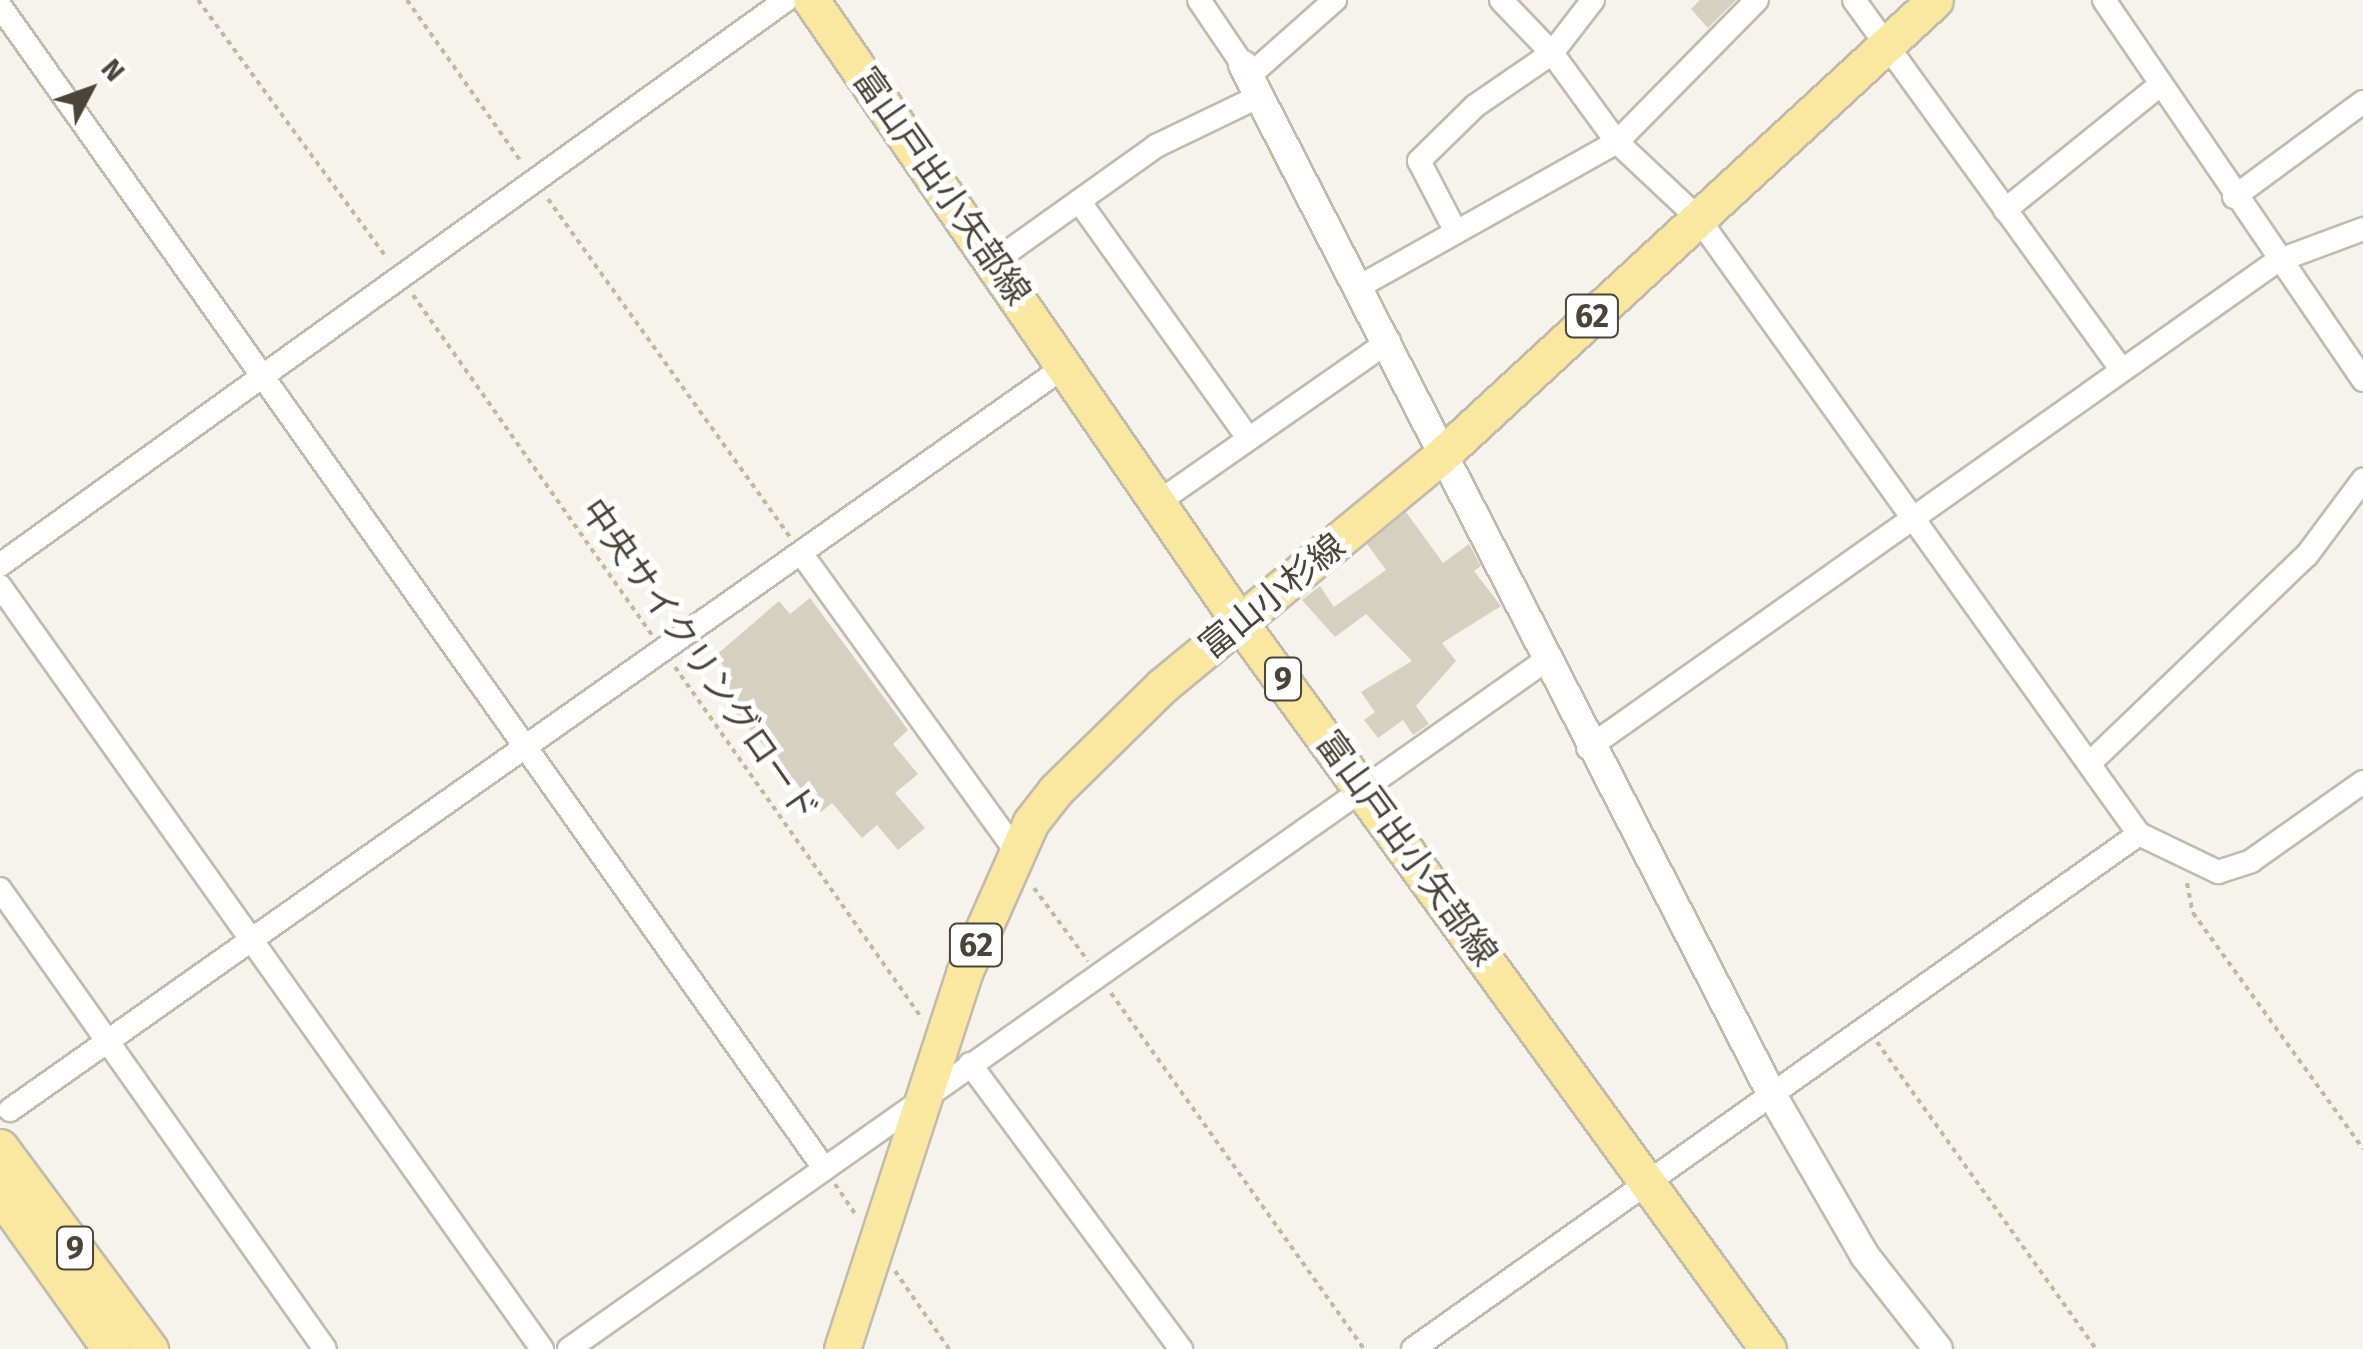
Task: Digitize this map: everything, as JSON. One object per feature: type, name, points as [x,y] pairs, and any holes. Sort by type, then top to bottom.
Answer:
[{"type":"main road","name":"富山戸出小矢部線","points":[[811,0],[1067,365],[1241,624],[1364,788],[1768,1349]]},
{"type":"main road","name":"富山小杉線","points":[[842,1349],[924,1096],[955,1055],[1015,857],[1031,822],[1093,746],[1440,456],[1935,0]]},
{"type":"main road","name":"9","points":[[0,1147],[150,1349]]},
{"type":"main road","name":"9","points":[[0,1194],[110,1349]]},
{"type":"street","points":[[0,565],[786,0]]},
{"type":"street","points":[[1199,0],[1251,79],[1362,284],[1440,456],[1588,748],[1771,1093],[1865,1256],[1938,1349]]},
{"type":"street","points":[[995,261],[1251,79],[1335,0]]},
{"type":"street","points":[[1501,0],[1552,53],[1617,142],[1698,218],[2139,834],[2218,872],[2251,861],[2363,782]]},
{"type":"street","points":[[1456,232],[1419,161],[1475,106],[1552,53],[1593,0]]},
{"type":"street","points":[[1362,284],[1617,142],[1758,0]]},
{"type":"street","points":[[1854,0],[2122,370]]},
{"type":"street","points":[[2104,0],[2277,261],[2363,380]]},
{"type":"street","points":[[0,6],[824,1168]]},
{"type":"street","points":[[2005,210],[2160,85]]},
{"type":"street","points":[[2234,197],[2363,102]]},
{"type":"street","points":[[1080,201],[1248,438]]},
{"type":"street","points":[[1588,748],[2277,261],[2363,229]]},
{"type":"street","points":[[1157,503],[1390,341]]},
{"type":"street","points":[[10,1110],[1067,365]]},
{"type":"street","points":[[2091,762],[2307,554],[2363,480]]},
{"type":"street","points":[[801,553],[1015,857]]},
{"type":"street","points":[[0,586],[542,1349]]},
{"type":"street","points":[[1181,1349],[955,1055],[1098,974],[1546,660]]},
{"type":"street","points":[[1413,1349],[2139,834]]},
{"type":"street","points":[[0,889],[324,1349]]},
{"type":"street","points":[[569,1349],[924,1096]]},
{"type":"path","name":"中央サイクリングロード","points":[[198,0],[955,1055]]},
{"type":"path","points":[[407,0],[801,553]]},
{"type":"path","points":[[1015,857],[1364,1349]]},
{"type":"path","points":[[2183,858],[2193,913],[2363,1149]]},
{"type":"path","points":[[1865,1026],[2096,1349]]},
{"type":"building","points":[[1700,0],[1736,0],[1708,28],[1691,9]]},
{"type":"building","points":[[1406,512],[1443,563],[1469,544],[1481,566],[1474,571],[1501,606],[1442,643],[1456,661],[1416,706],[1429,724],[1413,735],[1403,720],[1378,738],[1364,720],[1375,712],[1361,692],[1412,661],[1366,614],[1335,637],[1302,600],[1320,586],[1334,607],[1386,570],[1367,544]]},
{"type":"building","points":[[810,598],[908,730],[893,744],[918,774],[895,793],[925,828],[898,850],[877,825],[862,838],[832,803],[821,812],[717,691],[733,678],[715,656],[779,601],[790,614]]}]
